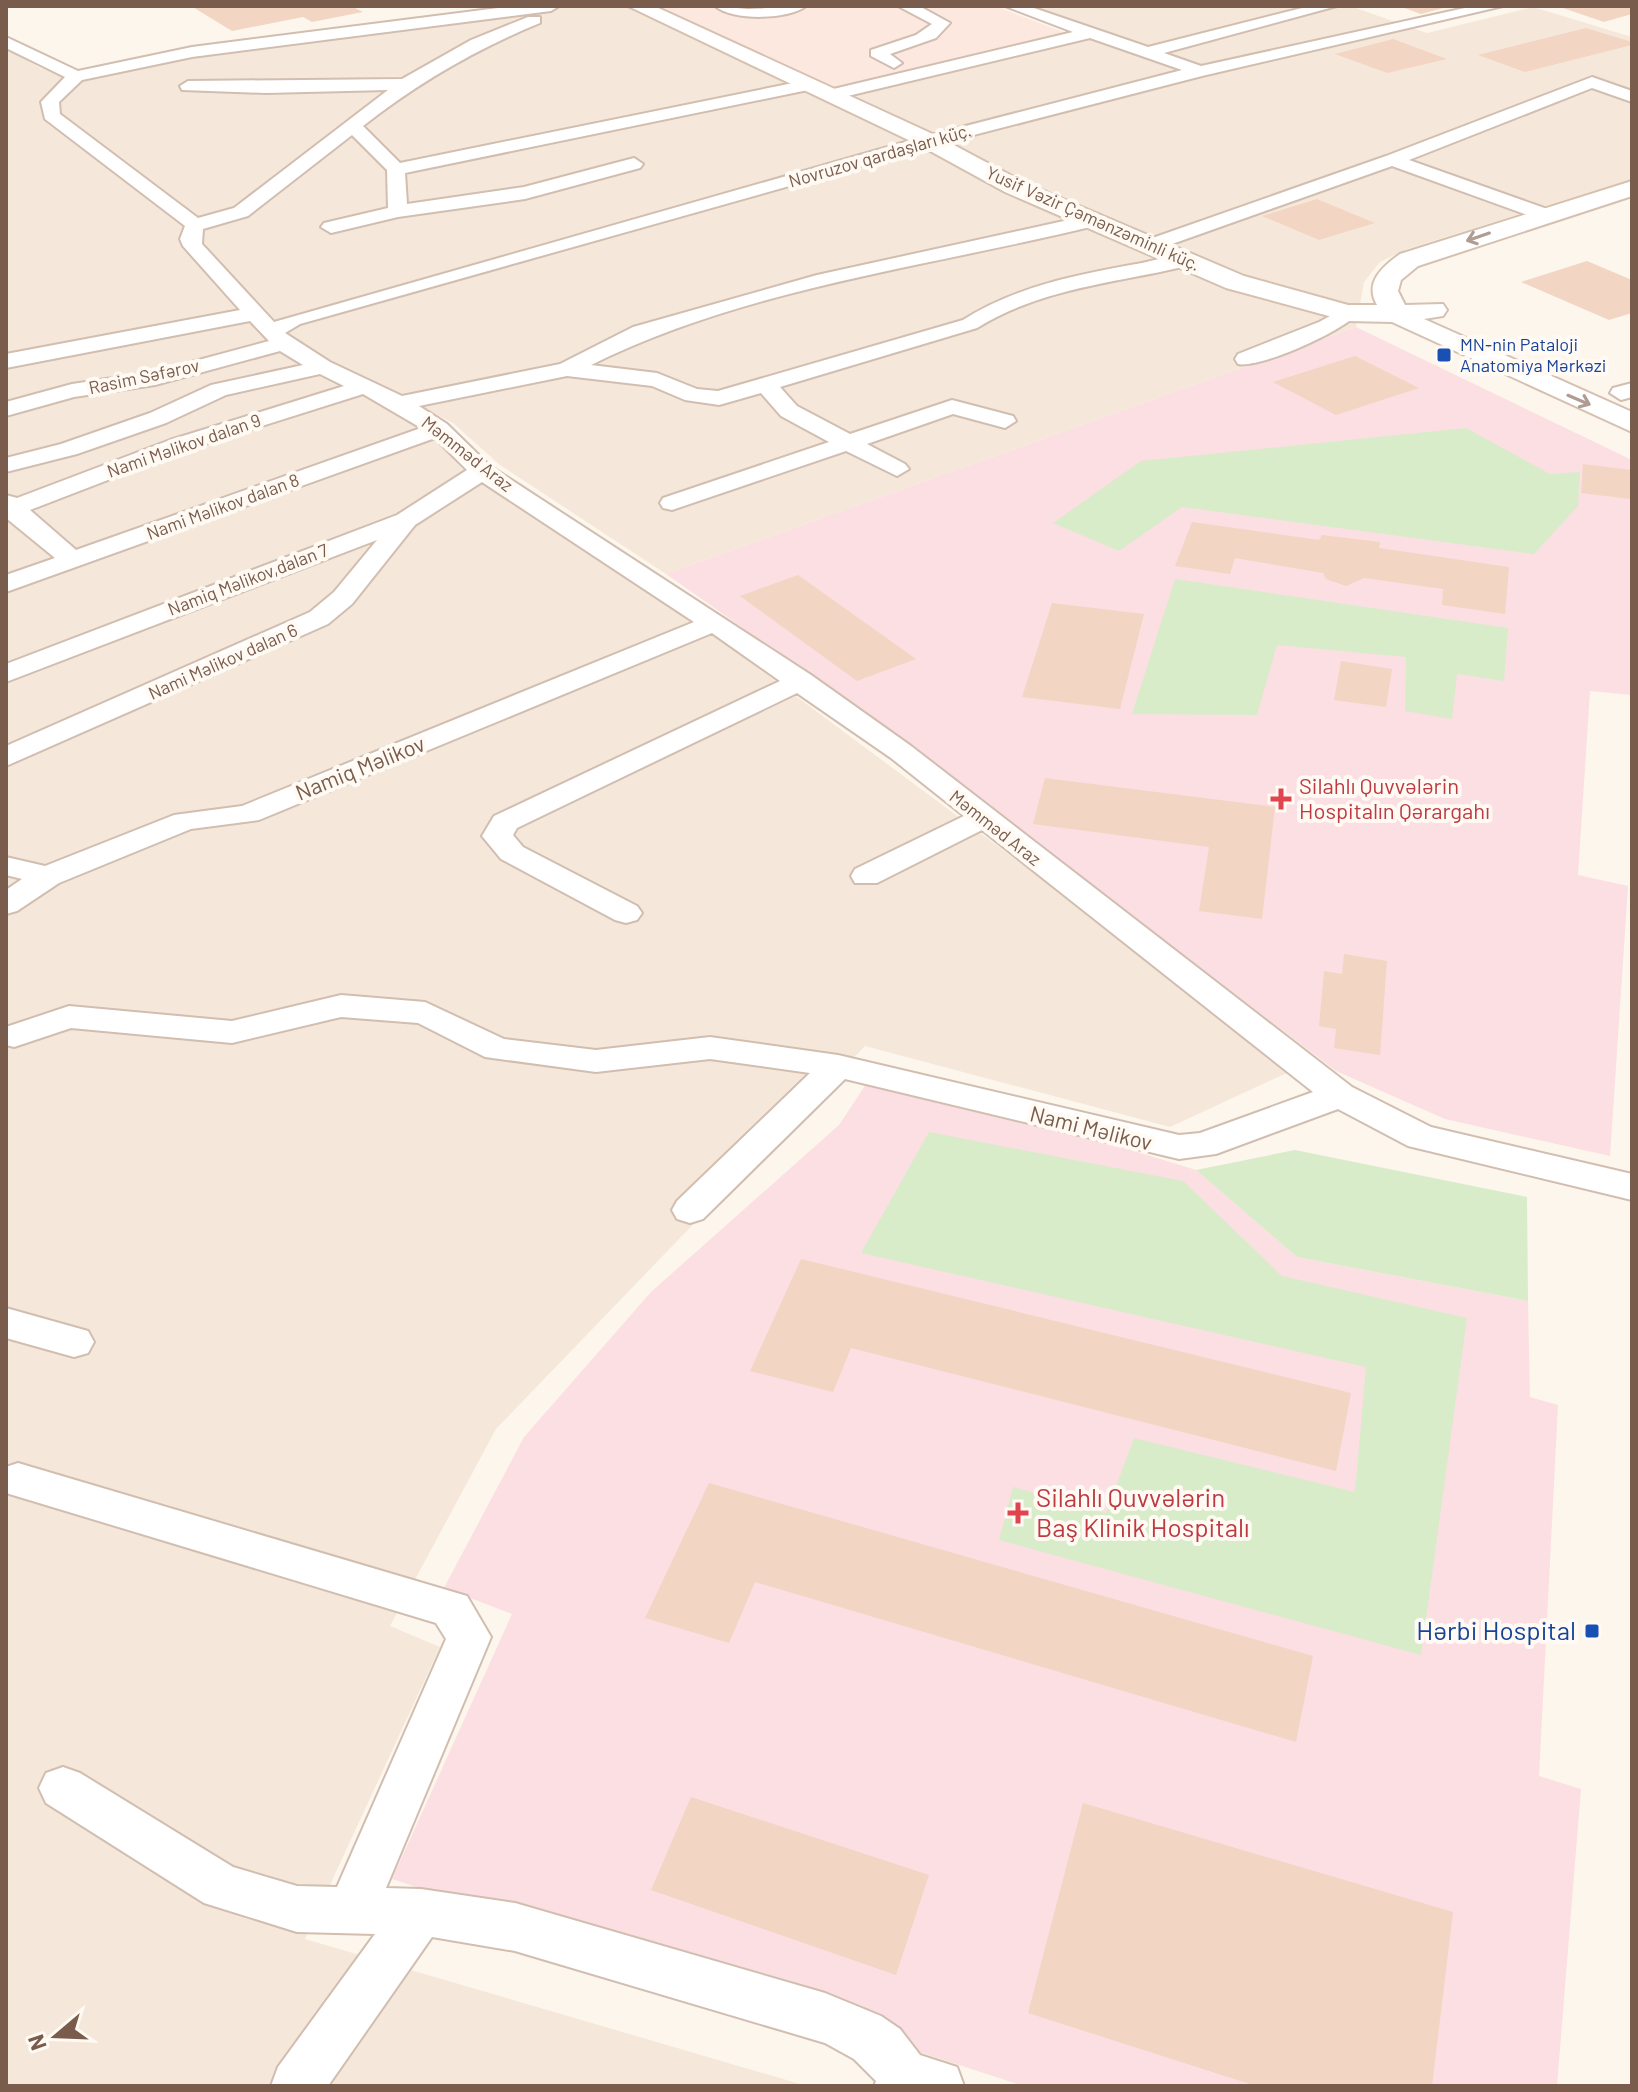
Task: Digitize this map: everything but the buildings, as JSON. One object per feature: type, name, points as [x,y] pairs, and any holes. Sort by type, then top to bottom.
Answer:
[{"type":"main road","name":"Yusif Vəzir Çəmənzəminli küç.","points":[[638,6],[929,141],[1014,187],[1091,221],[1235,282],[1347,313],[1397,314],[1489,254],[1632,209]]},
{"type":"main road","points":[[1632,188],[1543,214],[1409,260],[1398,267],[1384,284],[1384,297],[1397,314],[1432,335],[1632,423]]},
{"type":"main road","points":[[1430,292],[1468,329],[1628,394]]},
{"type":"street","points":[[551,6],[192,52],[76,76],[50,102],[51,115],[195,225],[241,212],[406,84],[477,43],[572,6]]},
{"type":"street","points":[[723,6],[747,14],[798,6]]},
{"type":"street","points":[[894,63],[877,53],[930,33],[942,23],[906,6]]},
{"type":"street","points":[[1013,6],[1200,71]]},
{"type":"street","points":[[1145,53],[1329,6]]},
{"type":"street","name":"Novruzov qardaşları küç.","points":[[271,329],[293,320],[929,141],[1200,71],[1495,6]]},
{"type":"street","points":[[1393,10],[1429,22]]},
{"type":"street","points":[[396,169],[820,90],[1087,34]]},
{"type":"street","points":[[6,42],[76,76]]},
{"type":"street","points":[[1151,245],[1392,160],[1592,82],[1632,97]]},
{"type":"street","points":[[188,86],[266,88],[406,84]]},
{"type":"street","points":[[352,125],[396,169],[398,211]]},
{"type":"street","points":[[1392,160],[1543,214]]},
{"type":"street","points":[[331,227],[398,211],[525,193],[634,164]]},
{"type":"street","points":[[399,403],[567,369],[641,332],[824,279],[983,247],[1091,221]]},
{"type":"street","name":"Məmməd Araz","points":[[195,225],[190,239],[193,246],[271,329],[322,367],[399,403],[439,429],[482,471],[801,681],[901,752],[1340,1095],[1421,1137],[1632,1187]]},
{"type":"street","points":[[567,369],[657,380],[705,398],[719,398],[970,324],[985,312],[1094,279],[1184,261]]},
{"type":"street","points":[[1246,359],[1327,327],[1347,313]]},
{"type":"street","points":[[6,361],[271,329]]},
{"type":"street","name":"Rasim Səfərov","points":[[6,409],[72,391],[155,378],[271,329]]},
{"type":"street","points":[[6,465],[69,449],[158,418],[219,390],[322,367]]},
{"type":"street","points":[[767,386],[789,411],[897,469]]},
{"type":"street","name":"Nami Məlikov dalan 9","points":[[9,507],[178,445],[363,387]]},
{"type":"street","points":[[672,503],[845,441],[952,407],[1005,421]]},
{"type":"street","name":"Nami Məlikov dalan 8","points":[[6,584],[439,429]]},
{"type":"street","name":"Namiq Məlikov,dalan 7","points":[[6,674],[406,520],[482,471]]},
{"type":"street","points":[[9,507],[73,561]]},
{"type":"street","name":"Nami Məlikov dalan 6","points":[[6,757],[319,618],[343,598],[406,520]]},
{"type":"street","name":"Namiq Məlikov","points":[[6,904],[48,876],[185,821],[248,814],[714,623]]},
{"type":"street","points":[[626,913],[512,853],[497,836],[505,822],[801,681]]},
{"type":"street","points":[[866,876],[982,818]]},
{"type":"street","points":[[6,866],[48,876]]},
{"type":"street","name":"Nami Məlikov","points":[[9,1037],[69,1017],[232,1032],[341,1006],[425,1013],[497,1049],[596,1061],[710,1048],[838,1066],[1179,1147],[1203,1145],[1340,1095]]},
{"type":"street","points":[[690,1210],[838,1066]]},
{"type":"street","points":[[6,1323],[74,1342]]},
{"type":"street","points":[[18,1480],[451,1609],[461,1620],[469,1637],[352,1909]]},
{"type":"street","points":[[63,1788],[221,1887],[297,1909],[421,1912],[515,1927],[825,2018],[868,2035],[890,2053],[915,2084]]},
{"type":"street","points":[[297,2086],[421,1912]]},
{"type":"shaded area","points":[[629,6],[833,101],[1098,35],[1023,6],[1350,6],[1427,33],[1533,7],[1632,37],[1632,179],[1407,249],[1380,262],[1364,282],[1356,327],[666,574],[500,465],[453,423],[297,346],[197,240],[201,221],[59,113],[58,100],[82,79],[173,59],[553,7]]},
{"type":"shaded area","points":[[656,6],[995,6],[1071,35],[840,90]]},
{"type":"shaded area","points":[[6,48],[40,68],[67,77],[44,101],[44,116],[185,226],[181,241],[277,350],[394,409],[434,436],[465,473],[696,622],[1189,988],[1289,1072],[1170,1127],[865,1046],[496,1429],[390,1626],[440,1647],[305,1939],[807,2086],[6,2086]]},
{"type":"shaded area","name":"Silahlı Quvvələrin Hospitalın Qərargahı","points":[[1356,327],[1632,460],[1632,695],[1590,691],[1578,875],[1628,886],[1610,1156],[1445,1119],[1336,1071],[877,722],[666,574]]},
{"type":"shaded area","name":"Silahlı Quvvələrin Baş Klinik Hospitalı","points":[[878,1066],[968,1100],[1196,1170],[1297,1257],[1528,1301],[1530,1397],[1558,1405],[1539,1776],[1581,1789],[1557,2086],[1023,2086],[392,1879],[512,1614],[444,1588],[524,1437],[651,1292],[839,1125]]},
{"type":"green space","points":[[1466,428],[1550,474],[1580,472],[1578,506],[1534,554],[1182,507],[1119,551],[1053,523],[1141,461]]},
{"type":"green space","points":[[1175,579],[1508,628],[1504,681],[1457,674],[1452,719],[1405,711],[1406,657],[1277,645],[1257,715],[1132,714]]},
{"type":"green space","points":[[929,1132],[1183,1181],[1282,1276],[1467,1318],[1421,1655],[999,1540],[1013,1487],[1106,1513],[1134,1438],[1355,1492],[1366,1367],[861,1253]]},
{"type":"green space","points":[[1295,1150],[1527,1197],[1528,1301],[1297,1257],[1196,1170]]},
{"type":"place","name":"MN-nin Pataloji Anatomiya Mərkəzi","points":[[1444,355]]},
{"type":"place","name":"Silahlı Quvvələrin Hospitalın Qərargahı","points":[[1281,799]]},
{"type":"place","name":"Silahlı Quvvələrin Baş Klinik Hospitalı","points":[[1018,1513]]},
{"type":"place","name":"Hərbi Hospital","points":[[1592,1631]]}]
